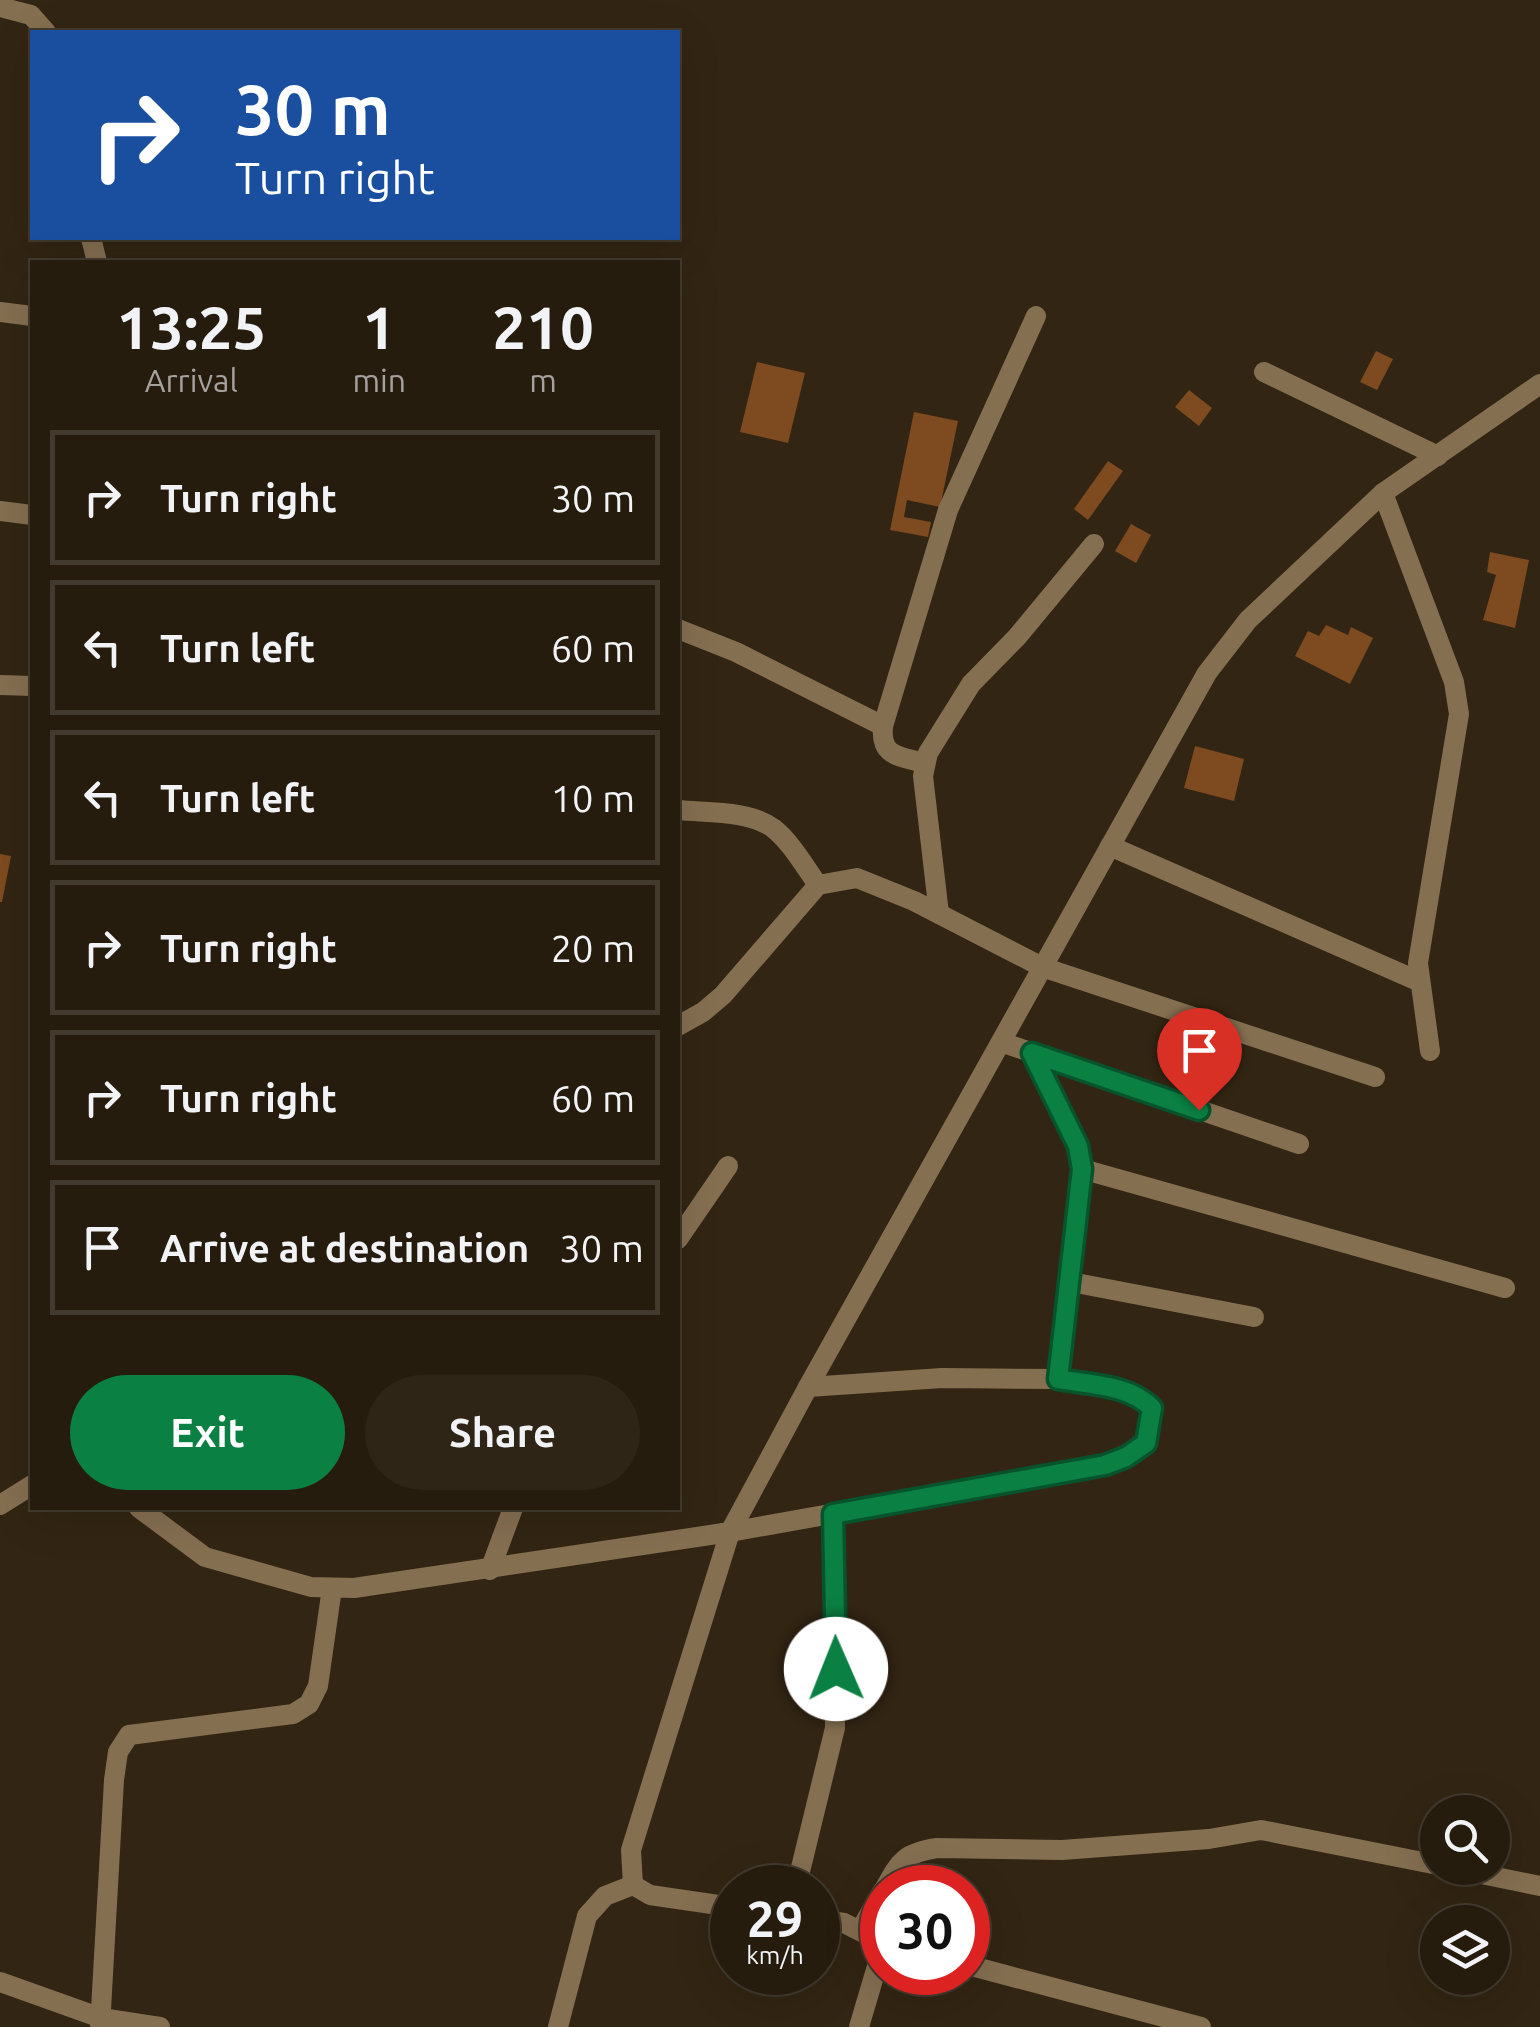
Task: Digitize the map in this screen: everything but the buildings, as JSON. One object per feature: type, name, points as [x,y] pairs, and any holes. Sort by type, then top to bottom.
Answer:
[{"type":"street","points":[[0,7],[31,15],[44,30]]},
{"type":"street","points":[[0,312],[30,316]]},
{"type":"street","points":[[939,914],[923,776],[909,759],[886,750],[883,726],[948,510],[1036,316]]},
{"type":"street","points":[[1264,372],[1438,456]]},
{"type":"street","points":[[633,1885],[631,1850],[730,1532],[1206,673],[1248,620],[1383,493],[1540,384]]},
{"type":"street","points":[[1383,493],[1454,682],[1459,714],[1418,964],[1430,1052]]},
{"type":"street","points":[[0,510],[30,515]]},
{"type":"street","points":[[909,759],[971,684],[1018,638],[1094,544]]},
{"type":"street","points":[[680,630],[736,652],[883,726]]},
{"type":"street","points":[[0,685],[30,686]]},
{"type":"street","points":[[680,810],[754,818],[771,826],[818,885]]},
{"type":"street","points":[[1110,846],[1418,981]]},
{"type":"street","points":[[680,1025],[723,995],[818,885],[858,878],[914,901],[1042,967],[1375,1077]]},
{"type":"street","points":[[1001,1042],[1300,1144]]},
{"type":"street","points":[[1032,1053],[1078,1146],[1082,1169],[1058,1379]]},
{"type":"street","points":[[680,1235],[728,1166]]},
{"type":"street","points":[[1082,1169],[1505,1288]]},
{"type":"street","points":[[1070,1282],[1254,1317]]},
{"type":"street","points":[[141,1510],[205,1557],[332,1588],[490,1570],[730,1532],[1105,1465],[1146,1443],[1152,1408],[1140,1396],[1126,1391],[1058,1379],[942,1378],[808,1386]]},
{"type":"street","points":[[0,1505],[30,1486]]},
{"type":"street","points":[[490,1570],[511,1510]]},
{"type":"street","points":[[802,1865],[835,1728],[833,1514]]},
{"type":"street","points":[[101,2023],[118,1752],[128,1735],[293,1714],[309,1704],[318,1686],[332,1588]]},
{"type":"street","points":[[899,1865],[904,1857],[918,1851],[1062,1850],[1209,1839],[1261,1830],[1420,1861]]},
{"type":"street","points":[[1510,1880],[1540,1886]]},
{"type":"street","points":[[558,2027],[587,1916],[604,1896],[633,1885],[650,1894],[710,1904]]},
{"type":"street","points":[[990,1971],[1201,2027]]},
{"type":"street","points":[[0,1982],[101,2023],[160,2027]]},
{"type":"street","points":[[860,2027],[869,1995]]},
{"type":"route","points":[[836,1669],[833,1514],[1105,1465],[1146,1443],[1152,1408],[1140,1396],[1058,1379],[1082,1169],[1078,1146],[1032,1053],[1199,1110]]}]
